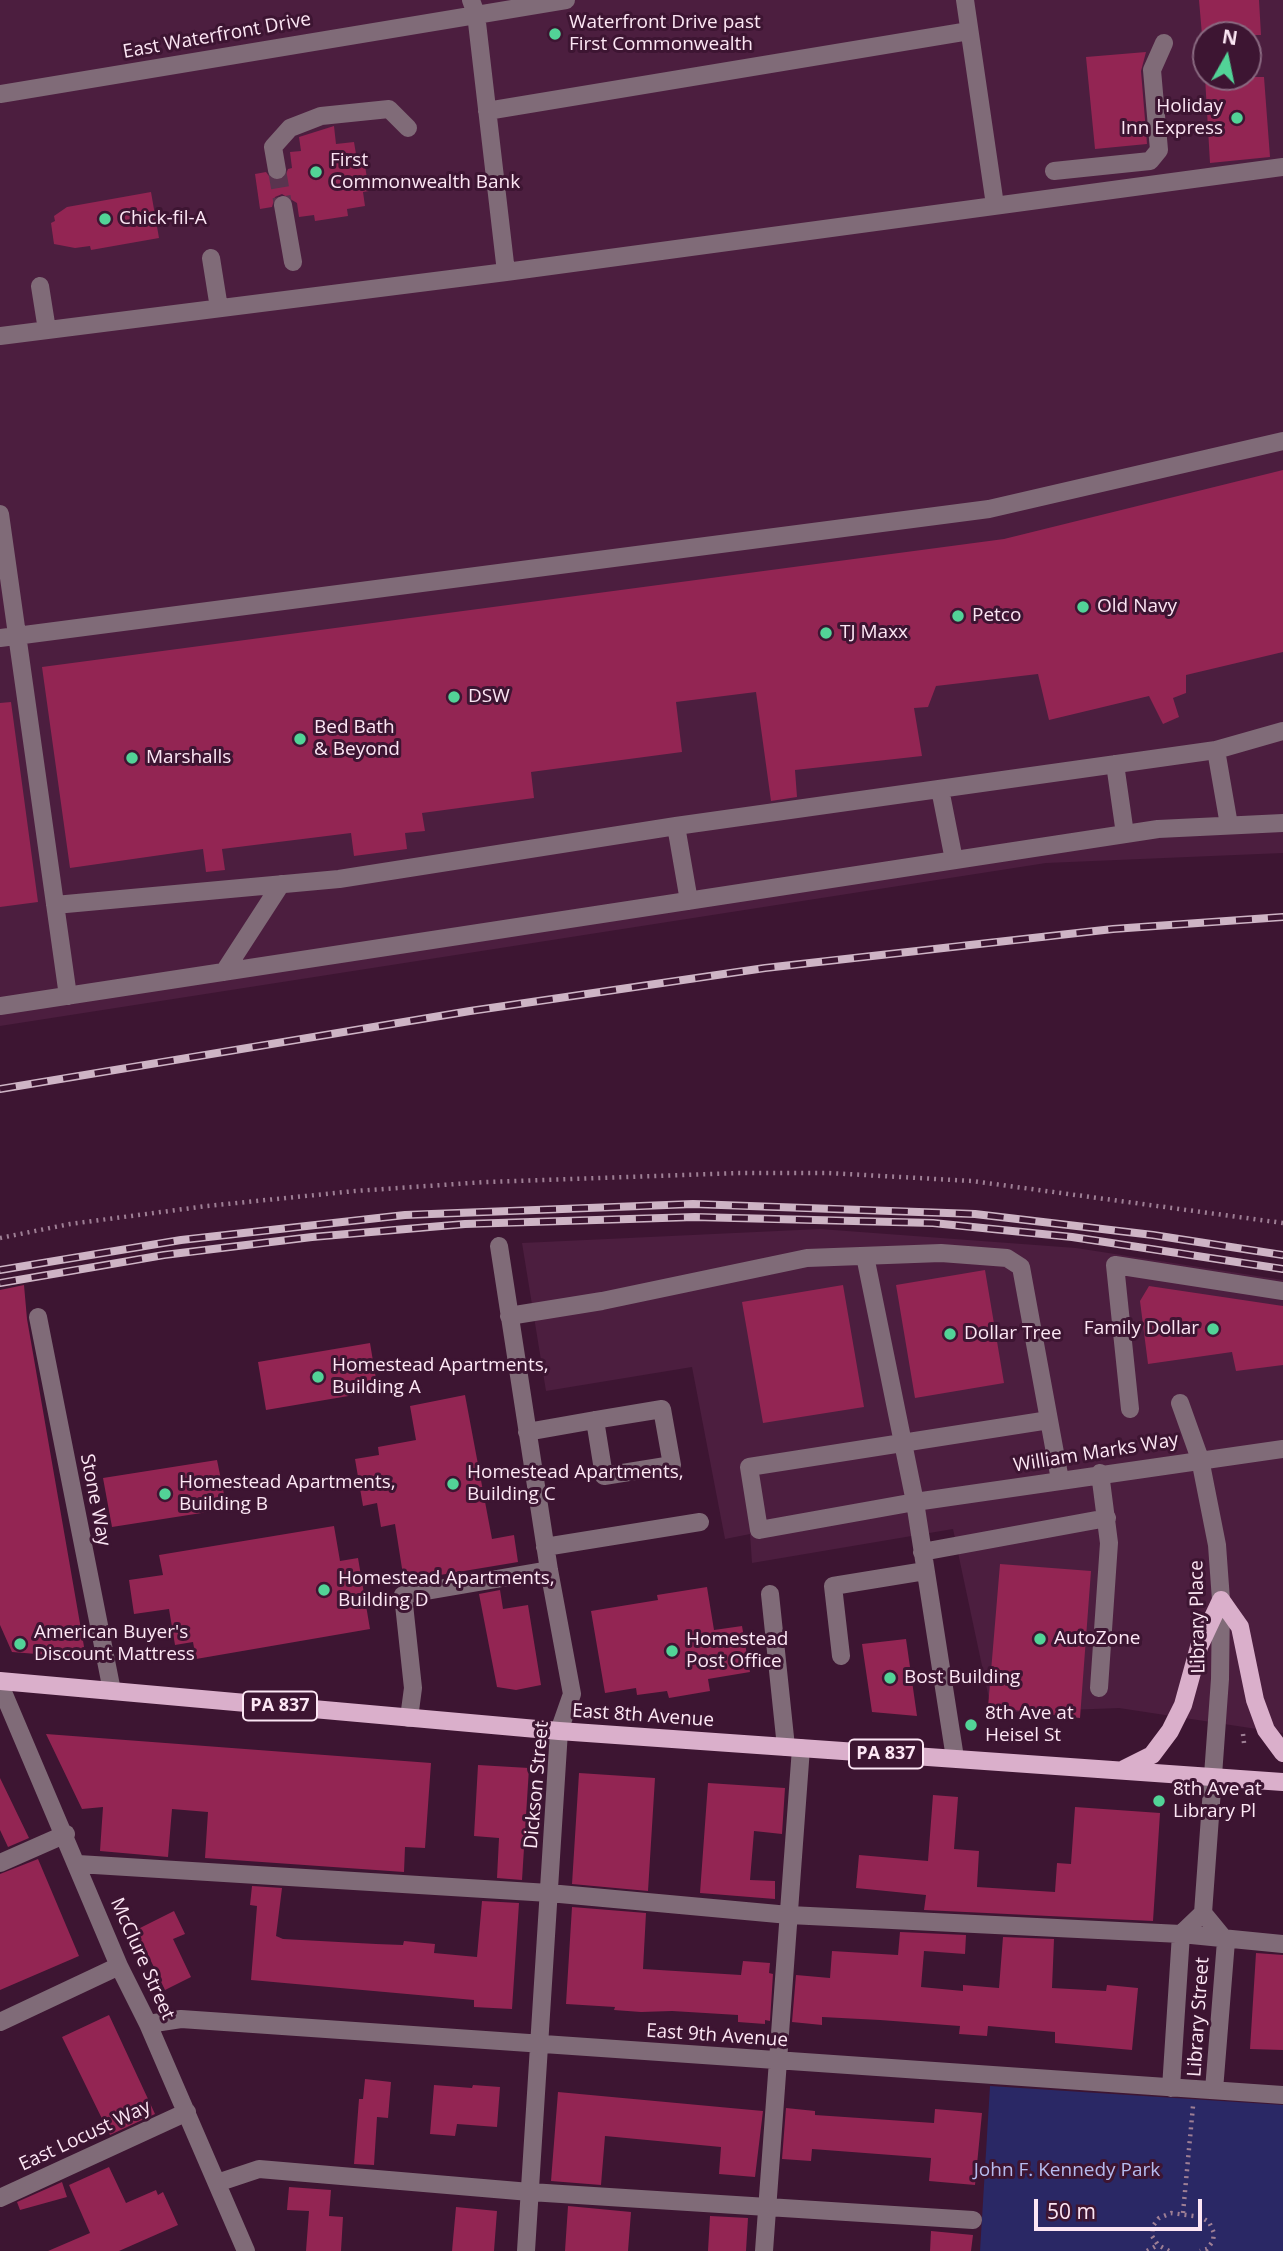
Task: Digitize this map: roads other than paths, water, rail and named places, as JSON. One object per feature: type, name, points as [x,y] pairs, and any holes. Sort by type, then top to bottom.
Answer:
[{"type":"main road","points":[[1121,1770],[1152,1755],[1170,1731],[1183,1705],[1199,1647],[1221,1600],[1240,1627],[1255,1700],[1266,1730],[1283,1753]]},
{"type":"main road","name":"East 8th Avenue","points":[[0,1683],[559,1731],[1283,1782]]},
{"type":"street","name":"East Waterfront Drive","points":[[0,94],[473,7],[566,0]]},
{"type":"street","points":[[965,0],[995,205]]},
{"type":"street","points":[[473,7],[506,272]]},
{"type":"street","points":[[487,111],[970,31]]},
{"type":"street","points":[[1054,170],[1150,161],[1159,150],[1152,70],[1164,43]]},
{"type":"street","points":[[277,170],[273,147],[290,128],[321,116],[389,109],[408,128]]},
{"type":"street","points":[[0,336],[506,272],[1283,167]]},
{"type":"street","points":[[283,205],[293,262]]},
{"type":"street","points":[[211,258],[219,309]]},
{"type":"street","points":[[40,286],[47,330]]},
{"type":"street","points":[[8,637],[989,509],[1283,441]]},
{"type":"street","points":[[0,514],[8,637],[55,905],[68,996]]},
{"type":"street","points":[[55,905],[340,879],[676,826],[1216,750],[1283,731]]},
{"type":"street","points":[[1216,750],[1229,825]]},
{"type":"street","points":[[1115,764],[1125,834]]},
{"type":"street","points":[[940,789],[954,860]]},
{"type":"street","points":[[0,1006],[1158,829],[1283,823]]},
{"type":"street","points":[[676,826],[689,901]]},
{"type":"street","points":[[224,972],[281,884]]},
{"type":"street","name":"Dickson Street","points":[[499,1246],[545,1547],[572,1694],[559,1731],[526,2251]]},
{"type":"street","points":[[509,1316],[602,1301],[807,1258],[941,1253],[1007,1258],[1021,1267],[1060,1480]]},
{"type":"street","points":[[865,1256],[915,1502],[955,1758]]},
{"type":"street","points":[[1130,1409],[1115,1265],[1283,1291]]},
{"type":"street","name":"Stone Way","points":[[38,1317],[112,1691]]},
{"type":"street","name":"Library Place","points":[[1180,1403],[1200,1459],[1217,1545],[1221,1600],[1220,1679],[1213,1777]]},
{"type":"street","points":[[527,1432],[594,1420],[662,1409],[672,1465],[604,1476],[594,1420]]},
{"type":"street","points":[[902,1441],[1049,1420]]},
{"type":"street","name":"William Marks Way","points":[[902,1441],[749,1467],[759,1530],[915,1502],[1283,1449]]},
{"type":"street","points":[[1098,1688],[1109,1543],[1100,1474]]},
{"type":"street","points":[[922,1552],[1107,1518]]},
{"type":"street","points":[[545,1547],[700,1522]]},
{"type":"street","points":[[410,1718],[413,1688],[403,1595],[549,1570]]},
{"type":"street","points":[[841,1656],[833,1586],[925,1571]]},
{"type":"street","points":[[764,2251],[789,1915],[794,1747],[769,1594]]},
{"type":"street","name":"McClure Street","points":[[0,1683],[66,1834],[119,1966],[148,2024],[246,2251]]},
{"type":"street","points":[[1203,1913],[1213,1777]]},
{"type":"street","points":[[0,1863],[66,1834]]},
{"type":"street","points":[[78,1864],[549,1893],[789,1915],[1181,1934],[1226,1941],[1283,1944]]},
{"type":"street","name":"Library Street","points":[[1171,2088],[1181,1934],[1203,1913],[1226,1941],[1214,2090]]},
{"type":"street","points":[[0,2022],[119,1966]]},
{"type":"street","name":"East 9th Avenue","points":[[148,2024],[181,2019],[1283,2095]]},
{"type":"street","name":"East Locust Way","points":[[0,2198],[187,2112]]},
{"type":"street","points":[[218,2183],[259,2169],[530,2192],[973,2220]]},
{"type":"tunnel","points":[[277,170],[283,205]]},
{"type":"railway","points":[[0,1089],[470,1011],[765,968],[1113,929],[1283,917]]},
{"type":"railway","points":[[0,1270],[181,1240],[405,1215],[693,1204],[975,1214],[1153,1235],[1283,1255]]},
{"type":"railway","points":[[0,1283],[164,1255],[312,1237],[465,1224],[695,1217],[933,1223],[1072,1237],[1283,1269]]},
{"type":"place","name":"Waterfront Drive past First Commonwealth","points":[[555,34]]},
{"type":"place","name":"Holiday Inn Express","points":[[1237,118]]},
{"type":"place","name":"First Commonwealth Bank","points":[[316,172]]},
{"type":"place","name":"Chick-fil-A","points":[[105,219]]},
{"type":"place","name":"Old Navy","points":[[1083,607]]},
{"type":"place","name":"Petco","points":[[958,616]]},
{"type":"place","name":"TJ Maxx","points":[[826,633]]},
{"type":"place","name":"DSW","points":[[454,697]]},
{"type":"place","name":"Bed Bath & Beyond","points":[[300,739]]},
{"type":"place","name":"Marshalls","points":[[132,758]]},
{"type":"place","name":"Family Dollar","points":[[1213,1329]]},
{"type":"place","name":"Dollar Tree","points":[[950,1334]]},
{"type":"place","name":"Homestead Apartments, Building A","points":[[318,1377]]},
{"type":"place","name":"Homestead Apartments, Building C","points":[[453,1484]]},
{"type":"place","name":"Homestead Apartments, Building B","points":[[165,1494]]},
{"type":"place","name":"Homestead Apartments, Building D","points":[[324,1590]]},
{"type":"place","name":"AutoZone","points":[[1040,1639]]},
{"type":"place","name":"American Buyer's Discount Mattress","points":[[20,1644]]},
{"type":"place","name":"Homestead Post Office","points":[[672,1651]]},
{"type":"place","name":"Bost Building","points":[[890,1678]]},
{"type":"place","name":"8th Ave at Heisel St","points":[[971,1725]]},
{"type":"place","name":"8th Ave at Library Pl","points":[[1159,1801]]},
{"type":"park label","name":"John F. Kennedy Park","points":[[1067,2171]]}]
